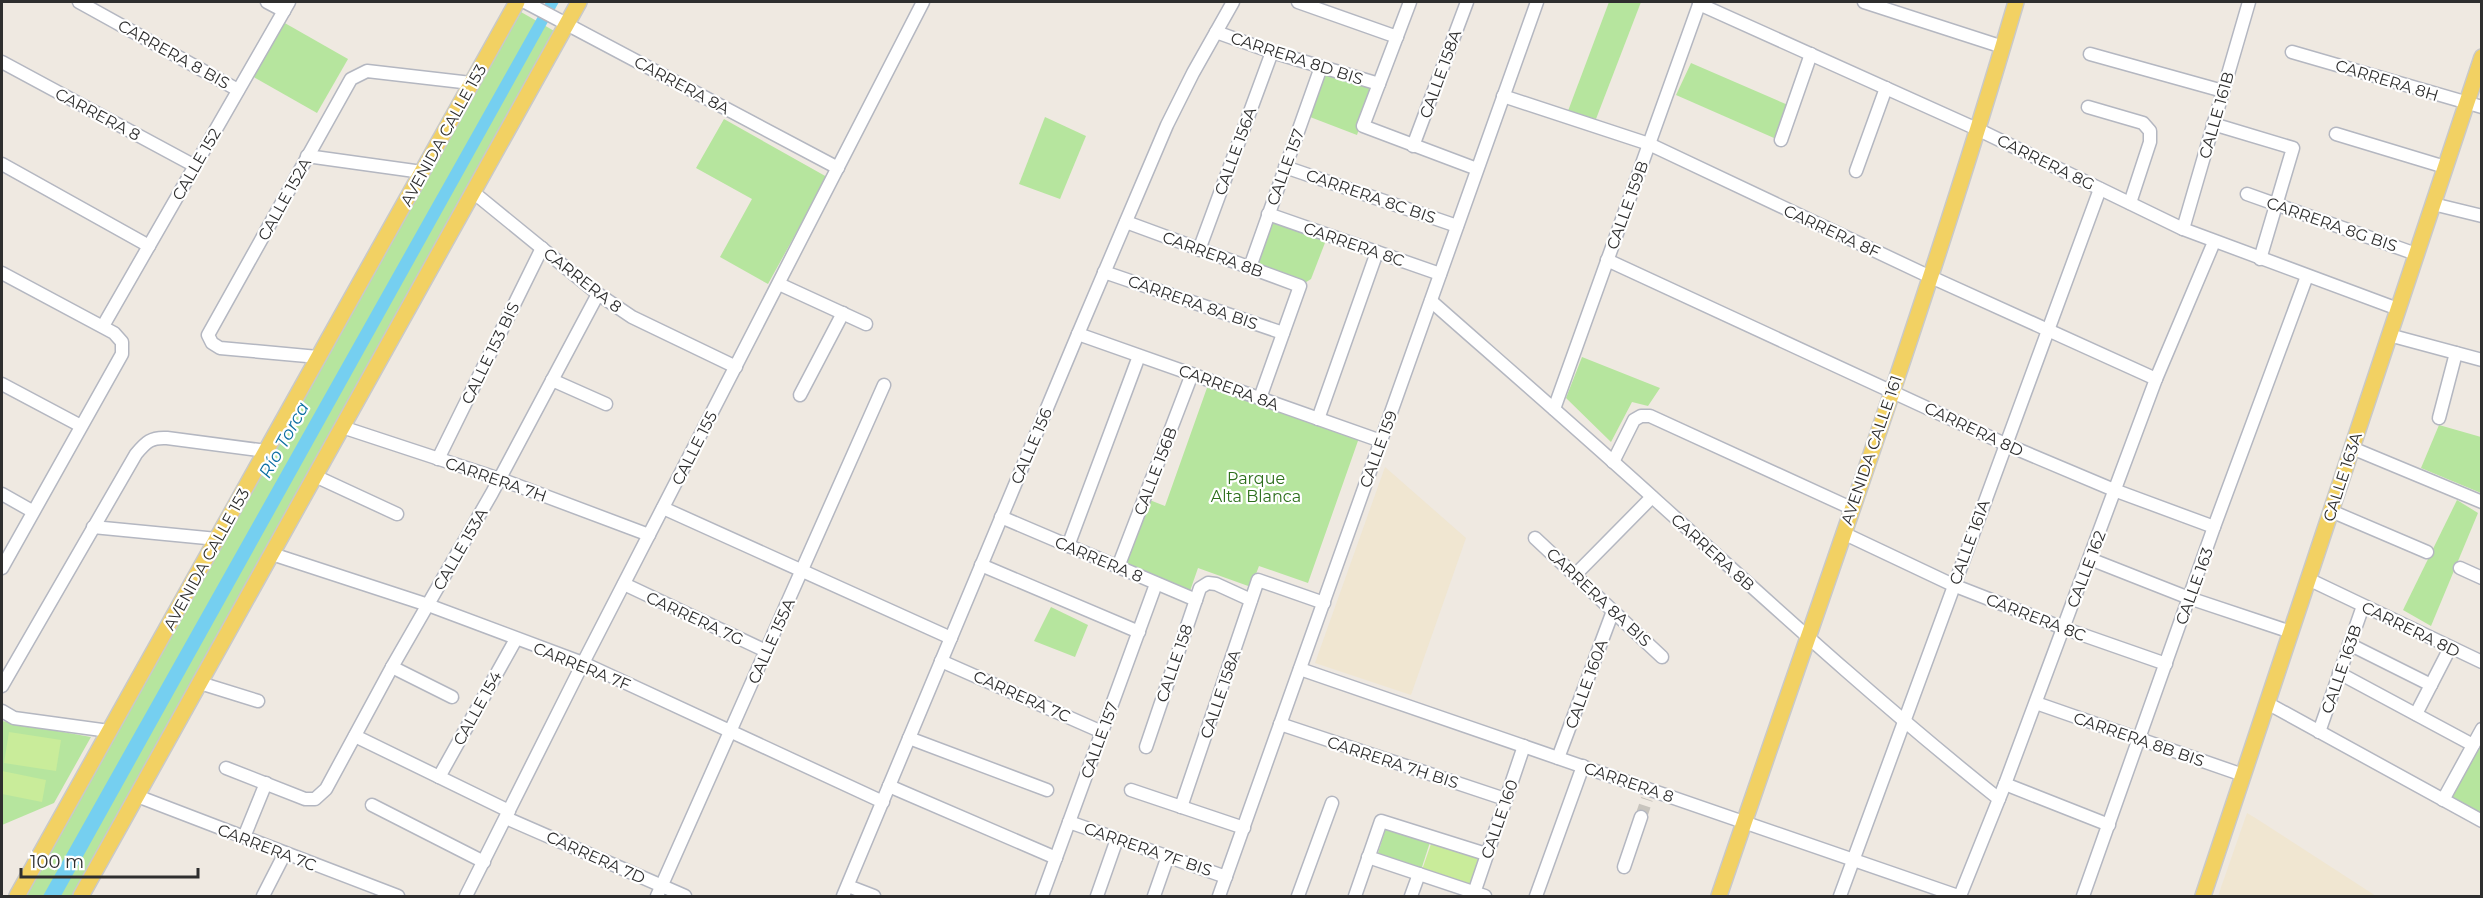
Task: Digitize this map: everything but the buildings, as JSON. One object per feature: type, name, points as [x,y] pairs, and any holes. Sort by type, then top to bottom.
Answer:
[{"type":"main road","name":"AVENIDA CALLE 153","points":[[17,897],[422,172],[471,83],[506,9],[517,2]]},
{"type":"main road","points":[[81,897],[473,192],[562,21],[579,2]]},
{"type":"main road","name":"AVENIDA CALLE 161","points":[[1719,897],[1931,278],[1979,130],[2016,2]]},
{"type":"main road","name":"CALLE 163A","points":[[2203,897],[2481,57]]},
{"type":"street","name":"CARRERA 8 BIS","points":[[79,2],[238,90]]},
{"type":"street","points":[[267,2],[286,6]]},
{"type":"street","name":"CALLE 155","points":[[466,897],[923,2]]},
{"type":"street","name":"CALLE 156","points":[[846,891],[1104,272],[1179,99],[1233,2]]},
{"type":"street","points":[[1298,2],[1396,37]]},
{"type":"street","points":[[1410,2],[1363,126],[1477,169]]},
{"type":"street","name":"CALLE 158A","points":[[1413,146],[1467,2]]},
{"type":"street","name":"CALLE 159","points":[[1219,897],[1537,2]]},
{"type":"street","points":[[1864,2],[2003,46]]},
{"type":"street","name":"CALLE 161B","points":[[2183,229],[2249,2]]},
{"type":"street","name":"CARRERA 8G","points":[[1699,3],[1979,130],[2183,229],[2398,309]]},
{"type":"street","name":"CALLE 159B","points":[[1554,409],[1699,3]]},
{"type":"street","name":"CARRERA 8A","points":[[530,4],[838,168]]},
{"type":"street","name":"CALLE 152","points":[[103,326],[286,6]]},
{"type":"street","name":"CARRERA 8D BIS","points":[[1216,32],[1272,52],[1379,84]]},
{"type":"street","name":"CALLE 156A","points":[[1199,250],[1272,52]]},
{"type":"street","name":"CARRERA 8H","points":[[2292,52],[2481,107]]},
{"type":"street","points":[[1781,140],[1811,54]]},
{"type":"street","points":[[2090,54],[2223,91]]},
{"type":"street","name":"CARRERA 8","points":[[2,62],[195,166]]},
{"type":"street","name":"CALLE 157","points":[[1250,267],[1321,67]]},
{"type":"street","name":"CALLE 152A","points":[[318,357],[220,348],[212,343],[208,335],[351,79],[366,71],[471,83]]},
{"type":"street","points":[[1856,171],[1887,88]]},
{"type":"street","name":"CARRERA 8F","points":[[1503,96],[1649,144],[1931,278],[2156,379]]},
{"type":"street","points":[[2088,106],[2143,123],[2151,130],[2150,142],[2130,203]]},
{"type":"street","points":[[2214,124],[2293,148],[2260,259]]},
{"type":"street","points":[[2336,134],[2445,167]]},
{"type":"street","points":[[307,156],[422,172]]},
{"type":"street","points":[[2,164],[149,246]]},
{"type":"street","name":"CARRERA 8C BIS","points":[[1286,167],[1457,226]]},
{"type":"street","name":"CALLE 161A","points":[[1840,897],[2100,189]]},
{"type":"street","name":"CARRERA 8","points":[[473,192],[598,294],[632,316],[736,367]]},
{"type":"street","name":"CARRERA 8G BIS","points":[[2247,194],[2416,254]]},
{"type":"street","points":[[2433,204],[2481,216]]},
{"type":"street","name":"CARRERA 8C","points":[[1268,214],[1440,274]]},
{"type":"street","name":"CARRERA 8B","points":[[1126,222],[1300,286],[1283,333]]},
{"type":"street","name":"CALLE 162","points":[[1959,897],[2036,703],[2156,379],[2214,242]]},
{"type":"street","name":"CALLE 153 BIS","points":[[438,459],[542,248]]},
{"type":"street","points":[[1318,419],[1377,252]]},
{"type":"street","name":"CARRERA 8D","points":[[1607,260],[2005,444],[2114,490],[2214,527]]},
{"type":"street","name":"CARRERA 8A BIS","points":[[1104,272],[1283,333]]},
{"type":"street","points":[[2,273],[103,326],[122,342],[122,354],[2,568]]},
{"type":"street","name":"CALLE 163","points":[[2083,897],[2214,527],[2307,276]]},
{"type":"street","points":[[778,284],[866,324]]},
{"type":"street","name":"CALLE 153A","points":[[266,783],[305,799],[315,799],[326,789],[500,479],[598,294]]},
{"type":"street","name":"CARRERA 8B","points":[[1431,301],[1807,638],[1904,722],[1999,799]]},
{"type":"street","points":[[800,395],[843,313]]},
{"type":"street","points":[[1260,398],[1283,333]]},
{"type":"street","name":"CARRERA 8A","points":[[1078,334],[1381,441]]},
{"type":"street","points":[[2389,335],[2481,360]]},
{"type":"street","points":[[2439,418],[2456,353]]},
{"type":"street","points":[[1068,546],[1139,356]]},
{"type":"street","name":"CALLE 156B","points":[[1118,567],[1192,374]]},
{"type":"street","points":[[552,380],[606,404]]},
{"type":"street","points":[[2,384],[81,426]]},
{"type":"street","name":"CALLE 155A","points":[[660,891],[884,385]]},
{"type":"street","points":[[1613,462],[1634,420],[1641,416],[1650,416],[1851,508]]},
{"type":"street","name":"CARRERA 7H","points":[[342,428],[500,479],[649,535]]},
{"type":"street","points":[[2,686],[93,527],[146,441],[157,437],[266,451]]},
{"type":"street","points":[[2352,448],[2481,502]]},
{"type":"street","points":[[315,476],[396,514]]},
{"type":"street","points":[[2,494],[32,511]]},
{"type":"street","points":[[1575,575],[1652,497]]},
{"type":"street","points":[[663,508],[951,638]]},
{"type":"street","points":[[2331,511],[2427,552]]},
{"type":"street","name":"CARRERA 8","points":[[1001,517],[1196,600]]},
{"type":"street","points":[[93,527],[217,538]]},
{"type":"street","name":"CARRERA 8C","points":[[1843,533],[1953,585],[2063,628],[2166,664]]},
{"type":"street","name":"CARRERA 8A BIS","points":[[1535,538],[1662,657]]},
{"type":"street","name":"CARRERA 7F","points":[[272,555],[428,605],[584,663],[883,802]]},
{"type":"street","points":[[2090,560],[2189,598],[2291,632]]},
{"type":"street","points":[[981,566],[1138,632]]},
{"type":"street","points":[[2460,568],[2481,578]]},
{"type":"street","name":"CARRERA 8D","points":[[2308,579],[2481,662]]},
{"type":"street","name":"CALLE 158A","points":[[1182,807],[1258,580],[1324,603]]},
{"type":"street","name":"CALLE 158","points":[[1146,747],[1200,588],[1208,583],[1216,584],[1251,600]]},
{"type":"street","name":"CARRERA 7G","points":[[624,584],[766,651]]},
{"type":"street","name":"CALLE 157","points":[[1042,897],[1156,584]]},
{"type":"street","name":"CALLE 163B","points":[[2319,732],[2363,606]]},
{"type":"street","name":"CALLE 160A","points":[[1558,758],[1613,611]]},
{"type":"street","name":"CALLE 154","points":[[439,777],[516,639]]},
{"type":"street","points":[[2349,644],[2430,685]]},
{"type":"street","points":[[2416,714],[2450,648]]},
{"type":"street","name":"CARRERA 7C","points":[[941,661],[1102,732]]},
{"type":"street","points":[[393,667],[452,697]]},
{"type":"street","name":"CARRERA 8","points":[[1300,669],[1583,766],[1649,794],[1744,822],[1959,897]]},
{"type":"street","points":[[2339,673],[2473,745]]},
{"type":"street","points":[[200,683],[258,701]]},
{"type":"street","name":"CARRERA 8B BIS","points":[[2036,703],[2243,775]]},
{"type":"street","points":[[2267,703],[2481,821]]},
{"type":"street","points":[[2,711],[14,718],[110,731]]},
{"type":"street","name":"CARRERA 7H BIS","points":[[1280,724],[1505,799]]},
{"type":"street","points":[[2443,800],[2481,729]]},
{"type":"street","name":"CARRERA 7D","points":[[355,736],[660,891],[685,897]]},
{"type":"street","points":[[909,738],[1047,790]]},
{"type":"street","name":"CALLE 160","points":[[1474,894],[1524,746]]},
{"type":"street","points":[[1536,897],[1583,766]]},
{"type":"street","points":[[226,768],[266,783],[244,837]]},
{"type":"street","points":[[2005,784],[2109,825]]},
{"type":"street","points":[[889,786],[1056,858]]},
{"type":"street","points":[[1131,790],[1244,828]]},
{"type":"street","name":"CARRERA 7C","points":[[137,796],[398,897]]},
{"type":"street","points":[[1298,897],[1332,803]]},
{"type":"street","points":[[372,805],[484,862]]},
{"type":"street","points":[[1624,867],[1641,818]]},
{"type":"street","points":[[1354,897],[1381,821],[1486,854]]},
{"type":"street","name":"CARRERA 7F BIS","points":[[1069,822],[1226,877]]},
{"type":"street","points":[[1097,897],[1117,839]]},
{"type":"street","points":[[263,897],[285,853]]},
{"type":"street","points":[[1154,897],[1168,856]]},
{"type":"street","points":[[1368,857],[1474,894]]},
{"type":"street","points":[[1411,897],[1419,874]]},
{"type":"street","points":[[846,891],[874,897]]},
{"type":"shaded area","points":[[1385,467],[1466,538],[1411,695],[1315,663]]},
{"type":"shaded area","points":[[2247,813],[2257,819],[2376,896],[2218,896]]},
{"type":"green space","points":[[1609,2],[1641,2],[1596,119],[1568,111]]},
{"type":"green space","points":[[521,12],[556,32],[75,896],[26,896],[200,579]]},
{"type":"green space","points":[[283,22],[348,59],[317,113],[252,76]]},
{"type":"green space","points":[[1691,63],[1788,105],[1774,138],[1676,95]]},
{"type":"green space","points":[[1326,74],[1373,87],[1357,135],[1310,117]]},
{"type":"green space","points":[[1045,117],[1086,136],[1060,199],[1019,184]]},
{"type":"green space","points":[[724,119],[827,177],[768,284],[720,257],[752,199],[696,168]]},
{"type":"green space","points":[[1268,214],[1328,235],[1311,279],[1300,286],[1250,267]]},
{"type":"green space","points":[[1582,357],[1660,388],[1648,406],[1632,402],[1611,442],[1566,398]]},
{"type":"green space","name":"Parque Alta Blanca","points":[[1208,385],[1359,438],[1308,583],[1259,566],[1251,587],[1198,568],[1190,591],[1123,567],[1147,499],[1165,506]]},
{"type":"green space","points":[[2439,425],[2481,437],[2481,493],[2421,468]]},
{"type":"green space","points":[[2457,500],[2478,513],[2431,626],[2403,610]]},
{"type":"green space","points":[[1051,607],[1088,625],[1075,657],[1034,641]]},
{"type":"green space","points":[[2,721],[91,737],[54,803],[2,825]]},
{"type":"green space","points":[[9,732],[61,740],[56,771],[4,763]]},
{"type":"green space","points":[[2481,740],[2481,816],[2449,797]]},
{"type":"green space","points":[[2,771],[46,780],[42,802],[2,794]]},
{"type":"green space","points":[[1387,825],[1431,839],[1421,870],[1377,856]]},
{"type":"green space","points":[[1433,838],[1481,854],[1470,887],[1422,870]]},
{"type":"water","points":[[546,2],[559,2],[61,896],[43,896]]},
{"type":"tunnel","points":[[1641,817],[1647,799]]},
{"type":"water label","name":"Río Torca","points":[[284,440]]}]
